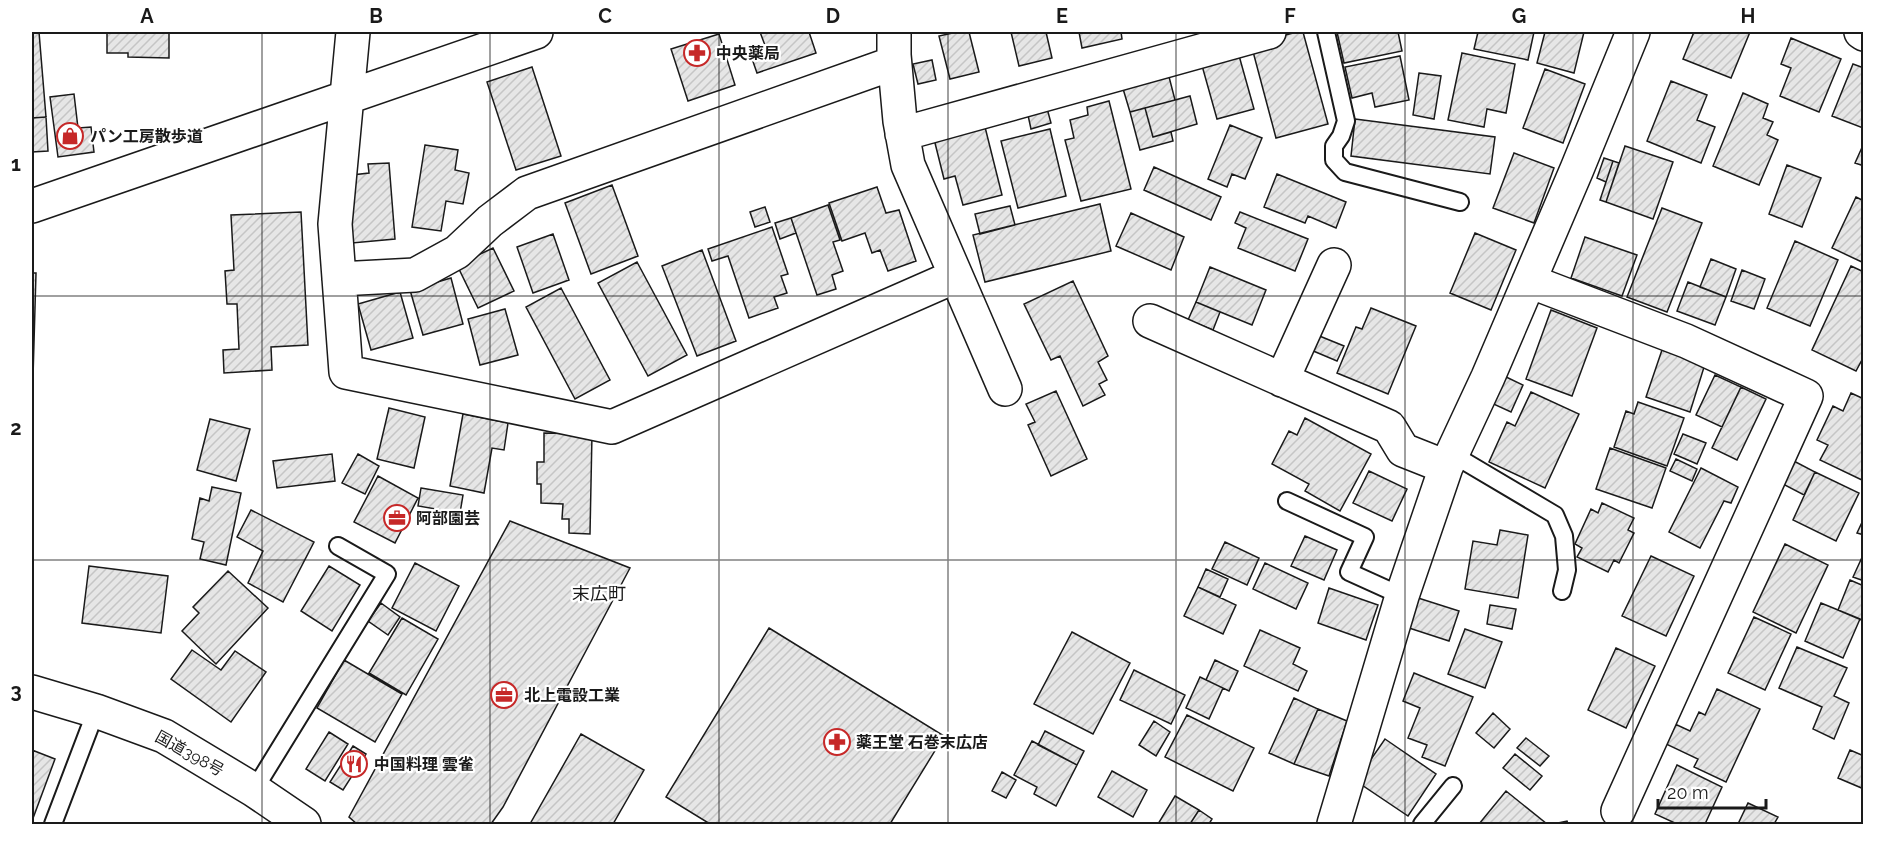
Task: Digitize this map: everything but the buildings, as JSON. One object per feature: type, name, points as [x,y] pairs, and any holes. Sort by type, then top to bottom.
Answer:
[{"type":"main road","points":[[353,32],[335,224],[346,372],[612,427],[956,276]]},
{"type":"main road","points":[[32,206],[536,32]]},
{"type":"main road","points":[[902,134],[1269,32]]},
{"type":"main road","points":[[1334,825],[1402,596],[1449,460],[1488,377],[1633,32]]},
{"type":"main road","points":[[339,279],[415,275],[458,252],[490,221],[527,193],[894,47],[902,134],[908,165],[1005,389]]},
{"type":"main road","points":[[1282,380],[1334,265]]},
{"type":"main road","points":[[1529,281],[1686,341],[1806,396],[1618,811]]},
{"type":"main road","points":[[1150,321],[1389,427],[1403,450],[1449,460]]},
{"type":"main road","name":"国道398号","points":[[32,692],[96,711],[164,736],[254,790],[304,825]]},
{"type":"lane","points":[[1326,32],[1346,121],[1341,136],[1334,146],[1334,160],[1345,172],[1460,202]]},
{"type":"lane","points":[[1449,460],[1555,514],[1564,536],[1567,570],[1562,591]]},
{"type":"lane","points":[[1287,501],[1365,537],[1349,572],[1402,596]]},
{"type":"lane","points":[[254,790],[387,574],[338,546]]},
{"type":"lane","points":[[53,825],[96,711]]},
{"type":"lane","points":[[1422,825],[1454,786]]},
{"type":"place","name":"中央薬局","points":[[697,53]]},
{"type":"place","name":"パン工房散歩道","points":[[70,136]]},
{"type":"place","name":"阿部園芸","points":[[397,518]]},
{"type":"place","name":"北上電設工業","points":[[504,695]]},
{"type":"place","name":"薬王堂 石巻末広店","points":[[837,742]]},
{"type":"place","name":"中国料理 雲雀","points":[[354,764]]},
{"type":"district","name":"末広町","points":[[599,594]]}]
